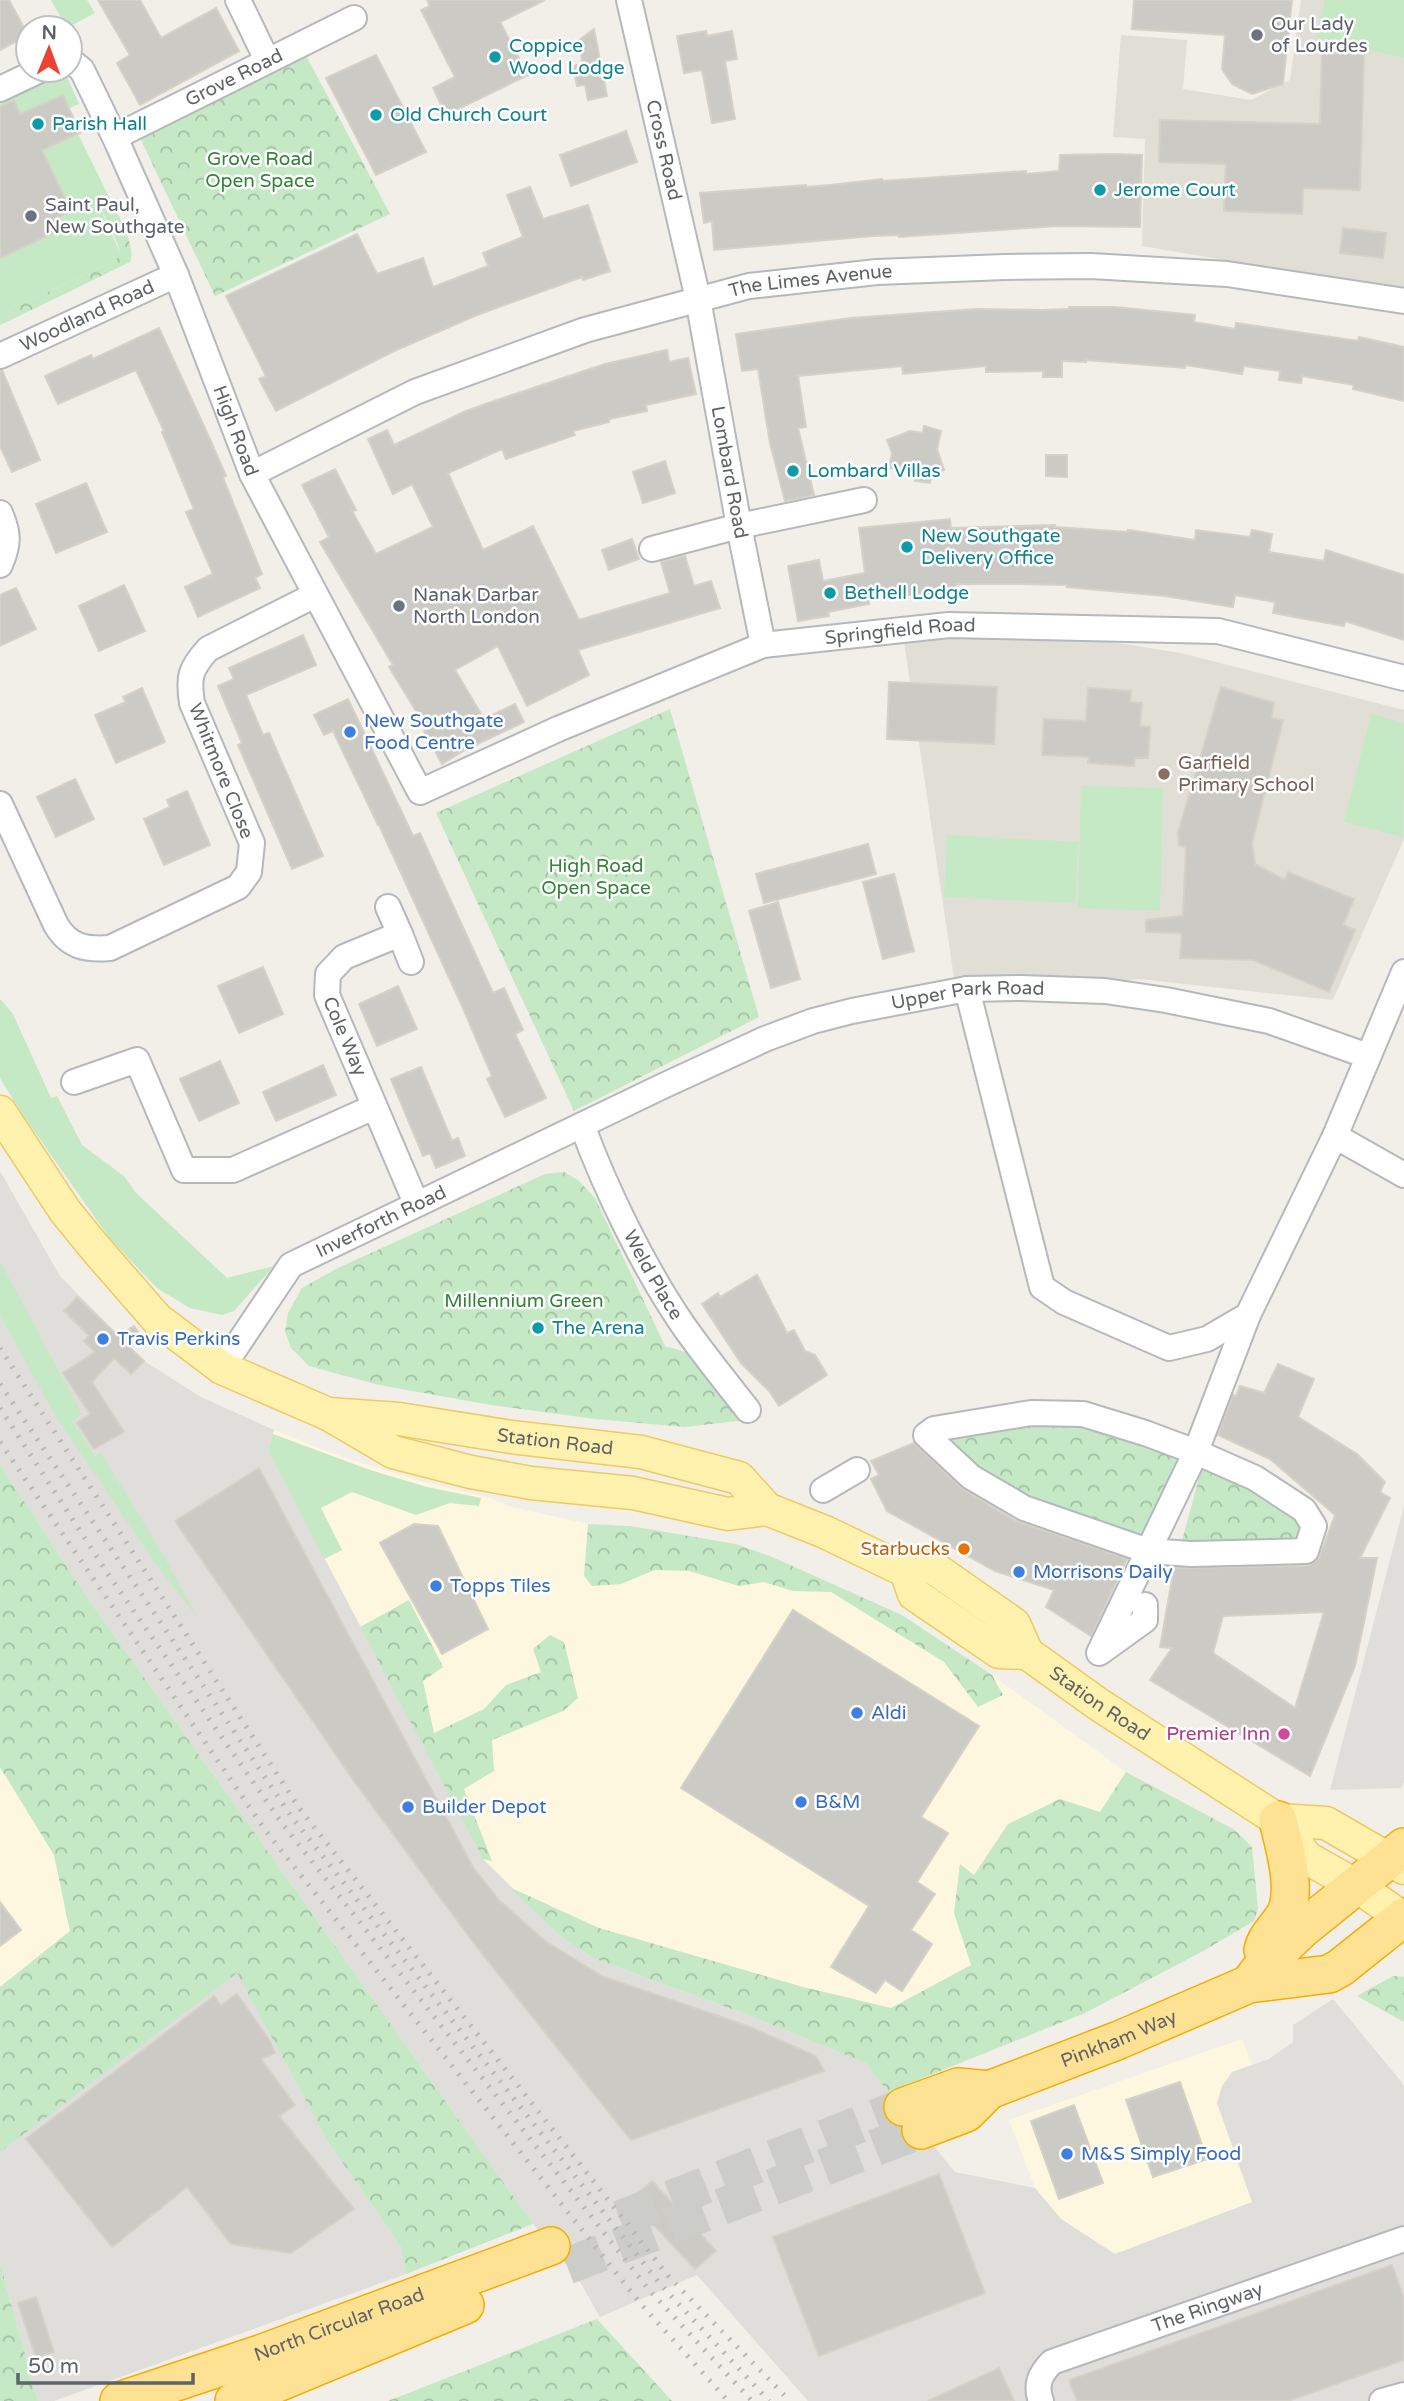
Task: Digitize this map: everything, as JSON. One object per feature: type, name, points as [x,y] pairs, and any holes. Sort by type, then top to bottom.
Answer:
[{"type":"highway","points":[[1259,1973],[1265,1943],[1286,1912],[1289,1894],[1288,1863],[1278,1819]]},
{"type":"highway","points":[[1357,1886],[1399,1858]]},
{"type":"highway","name":"Pinkham Way","points":[[912,2119],[966,2113],[989,2090],[1119,2040],[1259,1973],[1301,1930],[1357,1886]]},
{"type":"highway","points":[[1259,1973],[1312,1949],[1338,1931],[1401,1913]]},
{"type":"highway","name":"North Circular Road","points":[[122,2400],[559,2256],[438,2314],[234,2401]]},
{"type":"main road","name":"Station Road","points":[[0,1112],[65,1211],[96,1250],[157,1319],[222,1367],[328,1415],[393,1452],[471,1472],[551,1485],[633,1493],[728,1514],[767,1509]]},
{"type":"main road","name":"Station Road","points":[[328,1415],[399,1419],[511,1437],[641,1452],[740,1478],[767,1509],[825,1532],[906,1571],[931,1566],[1014,1624],[1027,1653],[1098,1704],[1278,1819],[1307,1858],[1401,1913]]},
{"type":"main road","points":[[511,1437],[519,1461],[551,1465],[551,1485]]},
{"type":"main road","name":"Station Road","points":[[1278,1819],[1326,1823],[1399,1858]]},
{"type":"street","points":[[237,0],[267,60]]},
{"type":"street","name":"Cross Road","points":[[629,0],[698,299]]},
{"type":"street","name":"Grove Road","points":[[115,137],[354,18]]},
{"type":"street","name":"High Road","points":[[84,74],[176,275],[252,474],[421,792]]},
{"type":"street","name":"The Limes Avenue","points":[[252,474],[415,392],[585,330],[749,286],[877,272],[1091,266],[1227,274],[1404,301]]},
{"type":"street","name":"Woodland Road","points":[[0,356],[176,275]]},
{"type":"street","name":"Lombard Road","points":[[698,299],[763,645]]},
{"type":"street","points":[[652,549],[739,526],[864,500]]},
{"type":"street","points":[[0,513],[8,532],[7,546],[0,565]]},
{"type":"street","name":"Whitmore Close","points":[[0,804],[56,925],[61,934],[75,945],[90,950],[110,947],[239,887],[249,872],[252,843],[192,703],[188,681],[196,663],[208,649],[315,595]]},
{"type":"street","name":"Springfield Road","points":[[421,792],[571,723],[763,645],[949,625],[1218,631],[1404,678]]},
{"type":"street","points":[[388,907],[411,962]]},
{"type":"street","name":"Cole Way","points":[[400,934],[344,957],[328,974],[327,995],[416,1203]]},
{"type":"street","points":[[1148,1551],[1145,1620],[1099,1653],[1148,1551],[1196,1452],[1248,1315],[1335,1136],[1404,972]]},
{"type":"street","points":[[967,989],[1042,1287],[1064,1303],[1169,1348],[1207,1339],[1248,1315]]},
{"type":"street","name":"Upper Park Road","points":[[582,1125],[765,1039],[813,1021],[967,989],[1105,991],[1166,1000],[1269,1021],[1368,1056]]},
{"type":"street","points":[[74,1082],[137,1060],[184,1170],[233,1170],[374,1107]]},
{"type":"street","name":"Inverforth Road","points":[[222,1367],[291,1265],[582,1125]]},
{"type":"street","name":"Weld Place","points":[[582,1125],[594,1158],[665,1297],[748,1410]]},
{"type":"street","points":[[1335,1136],[1404,1175]]},
{"type":"street","points":[[1031,1413],[1083,1414],[1196,1452],[1255,1479],[1304,1510],[1314,1526],[1306,1551],[1191,1554],[1148,1551],[1024,1507],[971,1477],[926,1435],[934,1429],[1031,1413]]},
{"type":"street","points":[[823,1490],[857,1470]]},
{"type":"street","name":"The Ringway","points":[[1041,2401],[1037,2389],[1044,2370],[1052,2362],[1404,2239]]},
{"type":"street","points":[[1382,2401],[1404,2395]]},
{"type":"shaded area","points":[[1301,0],[1404,0],[1404,291],[1142,246],[1145,139],[1113,137],[1121,35],[1187,40],[1183,89],[1251,100],[1290,80]]},
{"type":"shaded area","name":"Garfield Primary School","points":[[1009,626],[1181,653],[1404,710],[1404,839],[1333,1000],[1139,979],[1054,989],[954,978],[903,635]]},
{"type":"shaded area","points":[[0,1171],[60,1276],[144,1361],[201,1397],[274,1430],[268,1451],[483,1859],[565,1940],[593,1958],[743,2013],[866,2063],[955,2172],[1035,2188],[1061,2219],[1115,2254],[1252,2202],[1217,2103],[1222,2086],[1232,2072],[1269,2059],[1293,2042],[1293,2025],[1333,1999],[1404,2085],[1404,2401],[808,2401],[697,2275],[600,2317],[580,2282],[533,2224],[86,1596],[0,1465]]},
{"type":"shaded area","points":[[274,1430],[337,1455],[424,1482],[487,1497],[512,1507],[588,1524],[631,1526],[736,1544],[770,1556],[902,1615],[992,1675],[1126,1772],[1100,1812],[1008,1824],[974,1876],[961,1865],[954,1913],[972,1965],[891,2008],[803,1987],[599,1928],[509,1887],[483,1859],[268,1451]]},
{"type":"shaded area","points":[[1404,1506],[1404,1782],[1401,1788],[1330,1790]]},
{"type":"shaded area","points":[[0,1767],[54,1855],[70,1931],[0,1987]]},
{"type":"shaded area","points":[[237,1972],[328,2142],[400,2245],[406,2274],[54,2401],[38,2401],[0,2263],[0,2152]]},
{"type":"shaded area","points":[[1242,2039],[1252,2065],[1232,2072],[1217,2103],[1252,2202],[1115,2254],[1061,2219],[1035,2188],[1009,2120]]},
{"type":"green space","points":[[51,0],[87,0],[95,13],[84,19],[84,14],[59,14]]},
{"type":"green space","points":[[1325,0],[1404,0],[1404,58],[1316,37]]},
{"type":"green space","name":"Grove Road Open Space","points":[[299,42],[390,214],[215,296],[132,121]]},
{"type":"green space","points":[[25,84],[70,84],[79,104],[69,108],[63,95],[20,114],[14,101],[0,107],[0,95]]},
{"type":"green space","points":[[78,134],[107,193],[96,199],[120,253],[116,260],[9,310],[13,319],[0,325],[0,258],[57,231],[52,220],[71,211],[54,177],[0,168]]},
{"type":"green space","points":[[107,193],[128,237],[130,262],[13,319],[9,310],[116,260],[120,253],[118,245],[96,198]]},
{"type":"green space","name":"High Road Open Space","points":[[670,709],[759,1017],[574,1111],[436,813]]},
{"type":"green space","points":[[1371,714],[1404,723],[1403,837],[1344,822]]},
{"type":"green space","points":[[1081,786],[1163,788],[1160,911],[1078,908]]},
{"type":"green space","points":[[947,835],[1078,842],[1075,903],[944,897]]},
{"type":"green space","points":[[0,999],[13,1014],[51,1098],[57,1096],[82,1145],[124,1176],[135,1192],[227,1278],[274,1266],[234,1311],[222,1315],[190,1308],[157,1288],[111,1240],[24,1117],[0,1078]]},
{"type":"green space","name":"Millennium Green","points":[[564,1172],[578,1180],[595,1198],[665,1346],[696,1355],[746,1420],[685,1427],[595,1419],[491,1405],[379,1385],[309,1366],[291,1348],[285,1331],[288,1313],[302,1288],[340,1267],[545,1174]]},
{"type":"green space","points":[[0,1262],[82,1414],[72,1421],[95,1456],[101,1453],[162,1553],[197,1617],[153,1560],[55,1415],[0,1315]]},
{"type":"green space","points":[[1046,1414],[1170,1449],[1179,1460],[1141,1546],[1003,1496],[932,1432]]},
{"type":"green space","points":[[273,1434],[370,1470],[427,1487],[481,1498],[479,1506],[450,1503],[416,1515],[352,1492],[321,1508],[342,1550],[324,1559],[268,1451]]},
{"type":"green space","points":[[1209,1464],[1309,1519],[1303,1536],[1291,1544],[1180,1548],[1202,1467]]},
{"type":"green space","points":[[0,1465],[86,1596],[533,2224],[406,2274],[400,2245],[328,2142],[237,1973],[0,2152],[0,1987],[70,1931],[54,1855],[0,1767]]},
{"type":"green space","points":[[588,1524],[631,1526],[736,1544],[770,1556],[902,1615],[992,1675],[1003,1695],[978,1707],[944,1662],[831,1592],[793,1591],[764,1582],[739,1586],[689,1571],[655,1570],[621,1584],[592,1586],[584,1576]]},
{"type":"green space","points":[[409,1600],[443,1667],[423,1681],[434,1733],[484,1709],[506,1685],[541,1672],[533,1649],[550,1635],[564,1642],[578,1698],[563,1711],[492,1740],[494,1771],[464,1789],[492,1861],[483,1859],[360,1627]]},
{"type":"green space","points":[[1126,1772],[1235,1830],[1252,1847],[1258,1909],[1254,1921],[1085,2013],[888,2092],[866,2063],[743,2013],[593,1958],[565,1940],[509,1887],[599,1928],[803,1987],[891,2008],[971,1965],[954,1913],[960,1864],[974,1875],[1008,1824],[1060,1799],[1100,1812]]},
{"type":"green space","points":[[1393,1976],[1404,1977],[1404,2022],[1357,1996]]},
{"type":"green space","points":[[0,2263],[38,2401],[0,2401]]},
{"type":"green space","points":[[597,2319],[672,2401],[388,2401]]},
{"type":"building","points":[[0,0],[9,0],[17,14],[14,14],[14,42],[0,50]]},
{"type":"building","points":[[98,0],[140,0],[161,38],[216,8],[239,51],[140,105],[117,63],[130,55]]},
{"type":"building","name":"Coppice Wood Lodge","points":[[427,0],[545,0],[500,22],[528,75],[446,115],[433,88],[455,77],[421,10],[430,6]]},
{"type":"building","name":"Our Lady of Lourdes","points":[[1134,0],[1292,0],[1283,84],[1252,94],[1232,84],[1222,69],[1225,35],[1132,29]]},
{"type":"building","points":[[594,29],[607,96],[588,100],[585,85],[577,86],[573,66],[583,64],[578,41]]},
{"type":"building","points":[[706,31],[707,36],[732,31],[737,59],[725,61],[735,119],[712,123],[702,70],[684,73],[677,36]]},
{"type":"building","points":[[1322,53],[1364,54],[1360,190],[1303,188],[1302,214],[1224,211],[1226,164],[1159,162],[1160,120],[1320,124]]},
{"type":"building","name":"Old Church Court","points":[[376,55],[426,152],[376,175],[326,78]]},
{"type":"building","points":[[63,95],[80,133],[42,150],[71,211],[52,220],[58,231],[0,258],[0,107],[14,100],[20,114]]},
{"type":"building","points":[[626,131],[637,162],[571,186],[560,155]]},
{"type":"building","points":[[1060,155],[1142,155],[1140,227],[1057,226],[899,237],[873,236],[714,250],[712,221],[704,223],[700,193],[806,187],[882,179],[1059,171]]},
{"type":"building","points":[[530,187],[543,219],[588,205],[610,271],[583,280],[582,277],[477,315],[392,352],[276,411],[259,379],[266,376],[226,296],[357,234],[377,274],[423,258],[433,287],[488,266],[483,253],[523,237],[507,195]]},
{"type":"building","points":[[1343,228],[1386,233],[1383,258],[1340,253]]},
{"type":"building","points":[[1114,307],[1195,315],[1194,322],[1235,329],[1236,323],[1358,341],[1359,337],[1404,347],[1404,401],[1353,389],[1354,385],[1302,376],[1301,383],[1279,380],[1280,371],[1244,366],[1242,374],[1186,365],[1185,368],[1086,360],[1062,361],[1062,377],[1043,377],[1043,371],[986,372],[986,366],[903,374],[902,366],[798,376],[806,427],[798,428],[814,495],[785,501],[770,443],[758,369],[742,371],[736,334],[851,318],[977,309],[1042,310]]},
{"type":"building","points":[[159,328],[226,476],[223,478],[262,574],[255,578],[260,588],[198,617],[185,587],[213,574],[186,512],[194,509],[162,432],[164,431],[136,370],[58,404],[45,376],[91,355],[93,359]]},
{"type":"building","points":[[667,350],[669,362],[688,358],[696,394],[646,405],[647,411],[609,419],[609,422],[573,431],[575,435],[506,459],[502,449],[448,473],[483,550],[533,526],[579,620],[670,593],[661,562],[685,556],[694,586],[711,581],[720,608],[578,650],[589,675],[527,706],[498,646],[455,670],[484,719],[515,704],[524,722],[442,764],[424,731],[427,729],[389,667],[393,665],[320,542],[329,537],[302,485],[335,469],[356,510],[352,511],[376,554],[433,527],[412,484],[393,494],[368,439],[387,430],[394,445],[466,411],[500,399],[605,364]]},
{"type":"building","points":[[2,370],[40,460],[12,472],[0,446]]},
{"type":"building","points":[[924,426],[941,431],[937,449],[944,470],[932,473],[930,483],[915,481],[916,473],[889,468],[892,453],[887,440],[910,431],[923,433]]},
{"type":"building","points":[[1046,455],[1067,455],[1067,477],[1046,476]]},
{"type":"building","points":[[665,461],[675,493],[643,503],[633,472]]},
{"type":"building","points":[[86,483],[107,532],[56,553],[36,504]]},
{"type":"building","points":[[950,519],[951,528],[1055,525],[1128,530],[1195,540],[1196,530],[1250,537],[1252,530],[1272,534],[1269,552],[1324,561],[1326,550],[1404,575],[1404,640],[1345,621],[1344,626],[1273,613],[1275,602],[1235,595],[1233,607],[1067,585],[956,584],[957,590],[869,599],[869,604],[828,612],[829,616],[798,621],[788,566],[819,560],[823,581],[865,573],[859,528]]},
{"type":"building","points":[[632,539],[639,559],[609,570],[602,550]]},
{"type":"building","points":[[124,585],[145,631],[99,651],[79,606]]},
{"type":"building","points":[[16,588],[36,629],[0,646],[0,595]]},
{"type":"building","points":[[303,635],[316,665],[246,695],[263,735],[269,733],[323,856],[292,869],[238,745],[242,743],[218,686],[234,679],[229,668]]},
{"type":"building","points":[[889,682],[997,687],[994,744],[887,739]]},
{"type":"building","points":[[1221,687],[1274,703],[1271,718],[1283,720],[1252,843],[1255,864],[1285,880],[1288,872],[1354,899],[1343,925],[1355,930],[1329,992],[1253,960],[1180,958],[1182,933],[1146,932],[1146,920],[1183,916],[1186,847],[1179,845],[1178,833]]},
{"type":"building","points":[[142,688],[165,742],[116,763],[95,715],[126,702],[123,697]]},
{"type":"building","points":[[1088,688],[1131,691],[1130,702],[1142,703],[1140,726],[1150,727],[1148,758],[1135,758],[1134,766],[1088,763],[1089,757],[1042,755],[1044,719],[1086,721]]},
{"type":"building","points":[[348,699],[413,836],[420,833],[493,993],[504,988],[523,1030],[515,1034],[546,1098],[505,1117],[487,1079],[492,1076],[462,1006],[379,825],[333,731],[324,735],[314,715]]},
{"type":"building","points":[[75,779],[94,819],[56,837],[37,797]]},
{"type":"building","points":[[187,791],[210,845],[164,865],[144,819],[170,807],[167,800]]},
{"type":"building","points":[[868,844],[876,874],[764,903],[756,874]]},
{"type":"building","points":[[894,874],[914,951],[883,959],[863,882]]},
{"type":"building","points":[[778,902],[800,979],[771,988],[749,911]]},
{"type":"building","points":[[263,967],[283,1014],[239,1033],[218,986]]},
{"type":"building","points":[[398,986],[417,1029],[377,1046],[359,1004]]},
{"type":"building","points":[[220,1061],[239,1103],[199,1121],[180,1079]]},
{"type":"building","points":[[323,1065],[336,1095],[276,1121],[263,1092]]},
{"type":"building","points":[[421,1067],[452,1141],[458,1138],[465,1156],[436,1168],[430,1153],[423,1156],[391,1079]]},
{"type":"building","points":[[757,1275],[787,1333],[794,1330],[805,1351],[815,1355],[827,1375],[779,1406],[769,1391],[741,1363],[702,1304],[718,1293],[720,1297]]},
{"type":"building","points":[[77,1297],[118,1336],[134,1326],[138,1332],[126,1344],[144,1361],[131,1374],[114,1358],[92,1382],[124,1432],[94,1449],[77,1423],[90,1414],[63,1373],[95,1352],[84,1341],[89,1336],[64,1311]]},
{"type":"building","points":[[1278,1364],[1314,1379],[1298,1417],[1357,1454],[1385,1482],[1380,1492],[1390,1498],[1360,1558],[1377,1558],[1355,1666],[1310,1776],[1150,1680],[1172,1648],[1160,1647],[1174,1568],[1306,1566],[1320,1556],[1335,1515],[1270,1459],[1218,1435],[1233,1395],[1236,1396],[1240,1386],[1264,1393]],"holes":[[[1324,1612],[1295,1708],[1213,1653],[1223,1616]]]},
{"type":"building","points":[[914,1443],[961,1488],[1016,1521],[1127,1559],[1091,1636],[1046,1607],[1054,1590],[995,1571],[887,1511],[871,1479],[879,1475],[871,1461]]},
{"type":"building","name":"Builder Depot","points":[[259,1468],[473,1867],[499,1900],[545,1941],[604,1977],[748,2026],[816,2056],[824,2071],[631,2140],[476,1946],[356,1784],[175,1521]]},
{"type":"building","name":"Topps Tiles","points":[[414,1524],[438,1526],[488,1629],[442,1654],[380,1543]]},
{"type":"building","points":[[793,1610],[979,1726],[921,1817],[948,1833],[917,1882],[935,1894],[911,1930],[932,1944],[902,1991],[885,1980],[876,1993],[831,1967],[869,1906],[681,1788]]},
{"type":"building","points":[[0,1902],[21,1930],[0,1946]]},
{"type":"building","points":[[237,1994],[270,2041],[275,2053],[261,2059],[295,2105],[279,2116],[354,2209],[291,2253],[231,2244],[187,2187],[112,2247],[26,2139],[214,1996],[221,2005]]},
{"type":"building","points":[[1180,2082],[1207,2159],[1153,2177],[1126,2100]]},
{"type":"building","name":"M&S Simply Food","points":[[1074,2105],[1103,2183],[1059,2199],[1031,2121]]},
{"type":"building","points":[[939,2174],[985,2293],[819,2356],[773,2237]]},
{"type":"building","points":[[652,2181],[716,2251],[695,2269],[631,2200]]},
{"type":"building","points":[[1392,2265],[1404,2298],[1404,2360],[1288,2401],[1077,2401],[1069,2380]]},
{"type":"building","points":[[36,2297],[54,2352],[36,2358],[18,2303]]},
{"type":"building","points":[[999,2368],[1014,2401],[928,2401]]},
{"type":"tunnel","points":[[620,2219],[903,2107]]},
{"type":"tunnel","points":[[567,2266],[921,2130]]},
{"type":"railway","points":[[0,1348],[299,1808],[669,2277],[790,2401]]},
{"type":"railway","points":[[0,1384],[291,1816],[660,2284],[769,2401]]},
{"type":"railway","points":[[0,1408],[110,1577],[281,1822],[649,2290],[752,2401]]},
{"type":"railway","points":[[0,1442],[265,1830],[640,2303],[728,2401]]},
{"type":"place","name":"Our Lady of Lourdes","points":[[1257,35]]},
{"type":"place","name":"Coppice Wood Lodge","points":[[495,57]]},
{"type":"place","name":"Old Church Court","points":[[376,115]]},
{"type":"place","name":"Parish Hall","points":[[38,124]]},
{"type":"place","name":"Jerome Court","points":[[1100,190]]},
{"type":"place","name":"Saint Paul, New Southgate","points":[[31,216]]},
{"type":"place","name":"Lombard Villas","points":[[793,471]]},
{"type":"place","name":"New Southgate Delivery Office","points":[[907,547]]},
{"type":"place","name":"Bethell Lodge","points":[[830,593]]},
{"type":"place","name":"Nanak Darbar North London","points":[[399,606]]},
{"type":"place","name":"New Southgate Food Centre","points":[[350,732]]},
{"type":"place","name":"Garfield Primary School","points":[[1164,774]]},
{"type":"place","name":"The Arena","points":[[538,1328]]},
{"type":"place","name":"Travis Perkins","points":[[103,1339]]},
{"type":"place","name":"Starbucks","points":[[964,1549]]},
{"type":"place","name":"Morrisons Daily","points":[[1019,1572]]},
{"type":"place","name":"Topps Tiles","points":[[436,1586]]},
{"type":"place","name":"Aldi","points":[[857,1713]]},
{"type":"place","name":"Premier Inn","points":[[1284,1734]]},
{"type":"place","name":"B&M","points":[[801,1802]]},
{"type":"place","name":"Builder Depot","points":[[408,1807]]},
{"type":"place","name":"M&S Simply Food","points":[[1067,2154]]}]
